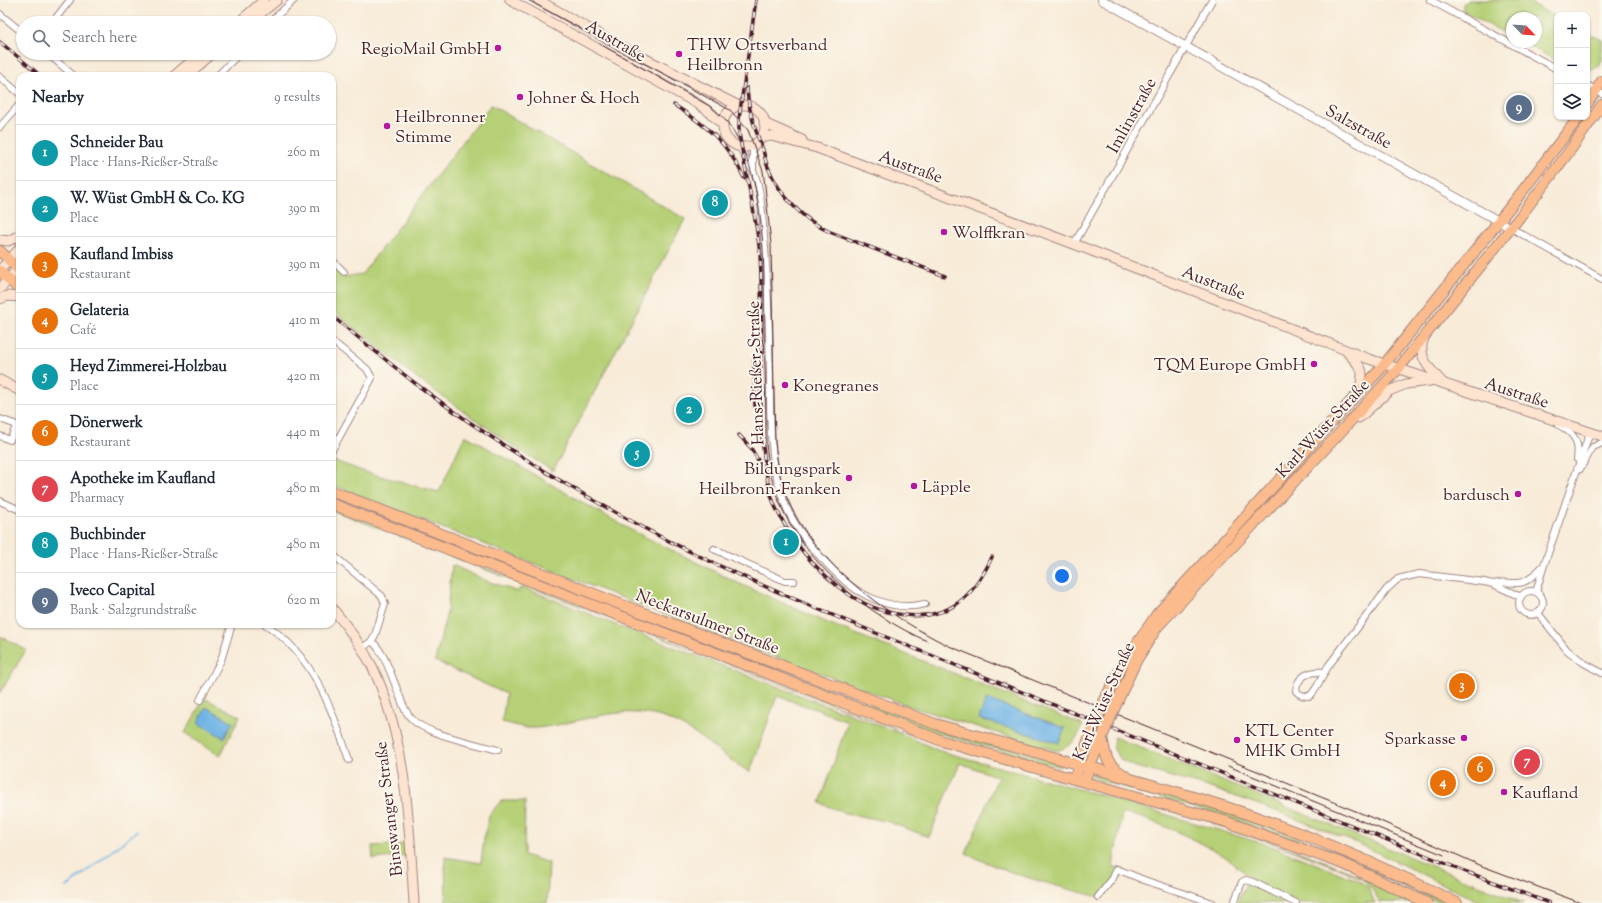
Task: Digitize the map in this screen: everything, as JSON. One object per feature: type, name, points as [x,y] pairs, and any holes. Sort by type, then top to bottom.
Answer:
[{"type":"main road","points":[[246,16],[264,0]]},
{"type":"main road","points":[[258,16],[277,0]]},
{"type":"main road","name":"Austraße","points":[[510,0],[698,104],[723,124],[723,129],[727,138],[738,146],[748,146],[758,140],[771,136],[817,148]]},
{"type":"main road","name":"Austraße","points":[[538,0],[618,45],[739,106],[749,106],[756,109],[762,115],[764,123],[817,148],[1074,244],[1384,365],[1602,436]]},
{"type":"main road","points":[[179,72],[193,60]]},
{"type":"main road","points":[[191,72],[205,60]]},
{"type":"main road","points":[[1590,101],[1599,92],[1602,81]]},
{"type":"main road","name":"Karl-Wüst-Straße","points":[[1084,781],[1136,661],[1157,627],[1398,369],[1511,228],[1568,153],[1602,104]]},
{"type":"main road","points":[[723,124],[724,119],[730,110],[739,106]]},
{"type":"main road","name":"Karl-Wüst-Straße","points":[[1074,778],[1107,695],[1122,666],[1157,614],[1384,365],[1499,221],[1577,120]]},
{"type":"main road","points":[[758,140],[764,132],[764,123]]},
{"type":"main road","points":[[0,240],[8,241],[16,238]]},
{"type":"main road","points":[[0,251],[16,266]]},
{"type":"main road","points":[[16,252],[0,270],[16,286]]},
{"type":"main road","points":[[0,289],[16,272]]},
{"type":"main road","points":[[0,299],[7,296],[16,297]]},
{"type":"main road","points":[[1424,338],[1421,350],[1428,367],[1444,384]]},
{"type":"main road","points":[[1344,350],[1361,366],[1363,376],[1359,394]]},
{"type":"main road","points":[[0,380],[16,389]]},
{"type":"main road","points":[[1335,438],[1389,391],[1406,384],[1433,380]]},
{"type":"main road","name":"Neckarsulmer Straße","points":[[336,493],[612,601],[935,724],[1129,778],[1247,814],[1312,838],[1393,871],[1457,903]]},
{"type":"main road","name":"Neckarsulmer Straße","points":[[336,506],[942,740],[1224,821],[1344,864],[1427,903]]},
{"type":"main road","name":"Binswanger Straße","points":[[336,613],[362,648],[374,670],[386,700],[400,754],[405,790],[414,903]]},
{"type":"main road","points":[[1102,737],[1107,761],[1129,778]]},
{"type":"street","points":[[57,16],[70,0]]},
{"type":"street","points":[[277,16],[294,0]]},
{"type":"street","name":"Salzstraße","points":[[1102,0],[1602,279]]},
{"type":"street","name":"Imlinstraße","points":[[1074,244],[1212,0]]},
{"type":"street","points":[[1430,0],[1554,67]]},
{"type":"street","points":[[0,14],[16,27]]},
{"type":"street","points":[[55,60],[69,72]]},
{"type":"street","points":[[221,72],[233,60]]},
{"type":"street","points":[[0,77],[16,91]]},
{"type":"street","points":[[1590,88],[1599,92]]},
{"type":"street","points":[[0,127],[16,109]]},
{"type":"street","name":"Hans-Rießer-Straße","points":[[758,140],[753,150],[753,169],[758,186],[765,244],[769,346],[770,443],[773,464],[782,497],[798,529],[820,557],[851,587],[864,595],[896,606],[912,607],[925,604]]},
{"type":"street","name":"Hans-Rießer-Straße","points":[[738,146],[753,169]]},
{"type":"street","points":[[336,264],[344,272]]},
{"type":"street","points":[[336,344],[367,369],[372,378],[336,443]]},
{"type":"street","points":[[1541,417],[1567,429],[1574,437],[1579,451],[1574,478]]},
{"type":"street","points":[[0,419],[16,425]]},
{"type":"street","points":[[0,436],[10,440],[16,432]]},
{"type":"street","points":[[1536,592],[1590,432]]},
{"type":"street","points":[[1574,478],[1593,447],[1602,443]]},
{"type":"street","points":[[0,501],[16,508]]},
{"type":"street","points":[[714,549],[784,581],[794,581]]},
{"type":"street","points":[[336,557],[382,596],[385,604],[375,635],[372,640],[362,648]]},
{"type":"street","points":[[1493,584],[1502,581],[1517,583],[1524,582],[1544,565]]},
{"type":"street","points":[[1324,672],[1312,672],[1304,676],[1297,686],[1296,690],[1299,694],[1310,696],[1316,690],[1324,672],[1387,590],[1398,579],[1419,574],[1493,584],[1521,597]]},
{"type":"street","points":[[1529,592],[1536,592],[1541,597],[1543,604],[1538,613],[1530,615],[1522,611],[1519,604],[1521,597],[1529,592]]},
{"type":"street","points":[[1538,613],[1567,650],[1584,663],[1602,673]]},
{"type":"street","points":[[200,700],[225,650],[231,628]]},
{"type":"street","points":[[270,628],[283,638],[294,650],[320,684],[330,704],[349,760]]},
{"type":"street","points":[[372,640],[383,656],[403,705],[411,719],[427,730],[498,750]]},
{"type":"street","points":[[1098,897],[1113,878],[1117,869],[1144,880],[1213,903]]},
{"type":"street","points":[[1234,903],[1242,882],[1246,880],[1296,903]]},
{"type":"green space","points":[[1468,0],[1525,0],[1554,16],[1554,59],[1533,48],[1542,48],[1542,12],[1506,12],[1506,34],[1463,11],[1463,4]]},
{"type":"green space","points":[[1590,34],[1602,40],[1602,60],[1599,66],[1590,70]]},
{"type":"green space","points":[[491,105],[685,219],[553,471],[513,446],[414,376],[336,313],[336,266],[343,277],[362,274]]},
{"type":"green space","points":[[465,435],[629,529],[738,583],[823,621],[1083,725],[1078,735],[1067,747],[1057,751],[912,707],[743,645],[336,487],[336,461],[365,472],[439,492]]},
{"type":"green space","points":[[336,499],[822,687],[885,710],[1061,764],[1060,767],[920,728],[336,502]]},
{"type":"green space","points":[[336,510],[915,736],[336,512]]},
{"type":"green space","points":[[452,565],[487,581],[518,592],[520,588],[525,588],[611,623],[904,735],[940,751],[1101,795],[1268,845],[1357,880],[1367,886],[1375,903],[1236,903],[1250,878],[1230,860],[1207,846],[1176,831],[1144,819],[1122,814],[1113,866],[1124,870],[1122,877],[1110,887],[1103,898],[1016,874],[966,853],[998,777],[960,763],[929,837],[886,821],[845,813],[820,803],[848,721],[777,696],[750,772],[679,724],[653,715],[637,713],[608,714],[535,728],[502,722],[506,694],[435,661],[447,612]]},
{"type":"green space","points":[[0,636],[26,650],[0,693]]},
{"type":"green space","points":[[204,698],[240,716],[220,756],[185,733]]},
{"type":"green space","points":[[1114,737],[1523,903],[1482,903],[1357,843],[1276,811],[1205,786],[1136,767],[1122,761],[1114,750]]},
{"type":"green space","points":[[1092,773],[1232,814],[1278,830],[1364,865],[1448,903],[1440,903],[1390,880],[1287,838],[1201,809],[1100,781],[1091,775]]},
{"type":"green space","points":[[501,801],[525,801],[524,855],[549,863],[547,903],[446,903],[445,857],[481,863],[489,815]]},
{"type":"green space","points":[[1212,823],[1223,824],[1332,864],[1413,903],[1380,902],[1364,880],[1344,870],[1278,845]]},
{"type":"green space","points":[[405,844],[406,856],[373,859],[372,846]]},
{"type":"water","points":[[986,699],[1065,728],[1059,743],[979,719]]},
{"type":"water","points":[[206,707],[233,722],[224,738],[198,723]]},
{"type":"waterway","points":[[67,887],[137,831]]},
{"type":"tram line","points":[[528,0],[730,110],[748,130],[763,171],[771,244],[775,443],[780,477],[786,496],[798,521],[814,544],[854,585],[901,619],[949,646],[1385,823],[1482,866],[1581,903]]},
{"type":"tram line","points":[[600,44],[713,108],[731,128],[745,153],[754,181],[760,212],[763,243],[766,443],[770,471],[778,499],[789,522],[803,544],[839,584],[882,617],[927,641]]},
{"type":"tram line","points":[[1228,766],[1444,855]]},
{"type":"railway","points":[[756,0],[740,113],[739,136],[759,243],[761,278],[762,435],[767,480],[775,506],[797,544],[811,561],[834,584],[852,597],[883,611],[921,616],[935,614],[948,609],[968,594],[985,571],[992,557]]},
{"type":"railway","points":[[0,42],[16,55]]},
{"type":"railway","points":[[22,60],[36,72]]},
{"type":"railway","points":[[747,88],[752,119],[767,165],[785,197],[801,214],[810,221],[830,232],[945,276]]},
{"type":"railway","points":[[674,105],[696,120],[715,136],[731,155],[744,178]]},
{"type":"railway","points":[[336,319],[416,384],[495,440],[577,491],[692,553],[783,594],[876,633],[1464,871],[1549,903]]},
{"type":"railway","points":[[754,358],[755,406]]},
{"type":"railway","points":[[739,435],[751,448],[763,469]]},
{"type":"place","name":"RegioMail GmbH","points":[[498,48]]},
{"type":"place","name":"THW Ortsverband Heilbronn","points":[[679,54]]},
{"type":"place","name":"Johner & Hoch","points":[[520,97]]},
{"type":"place","name":"Iveco Capital","points":[[1519,108]]},
{"type":"place","name":"Heilbronner Stimme","points":[[387,126]]},
{"type":"place","name":"Buchbinder","points":[[715,203]]},
{"type":"place","name":"Wolffkran","points":[[944,232]]},
{"type":"place","name":"TQM Europe GmbH","points":[[1314,364]]},
{"type":"place","name":"Konegranes","points":[[785,385]]},
{"type":"place","name":"W. Wüst GmbH & Co. KG","points":[[689,410]]},
{"type":"place","name":"Heyd Zimmerei-Holzbau","points":[[637,454]]},
{"type":"place","name":"Bildungspark Heilbronn-Franken","points":[[849,478]]},
{"type":"place","name":"Läpple","points":[[914,486]]},
{"type":"place","name":"bardusch","points":[[1518,494]]},
{"type":"place","name":"Schneider Bau","points":[[786,542]]},
{"type":"place","name":"Kaufland Imbiss","points":[[1462,686]]},
{"type":"place","name":"Sparkasse","points":[[1464,738]]},
{"type":"place","name":"KTL Center MHK GmbH","points":[[1237,740]]},
{"type":"place","name":"Apotheke im Kaufland","points":[[1527,762]]},
{"type":"place","name":"Dönerwerk","points":[[1480,769]]},
{"type":"place","name":"Gelateria","points":[[1443,783]]},
{"type":"place","name":"Kaufland","points":[[1504,792]]}]
